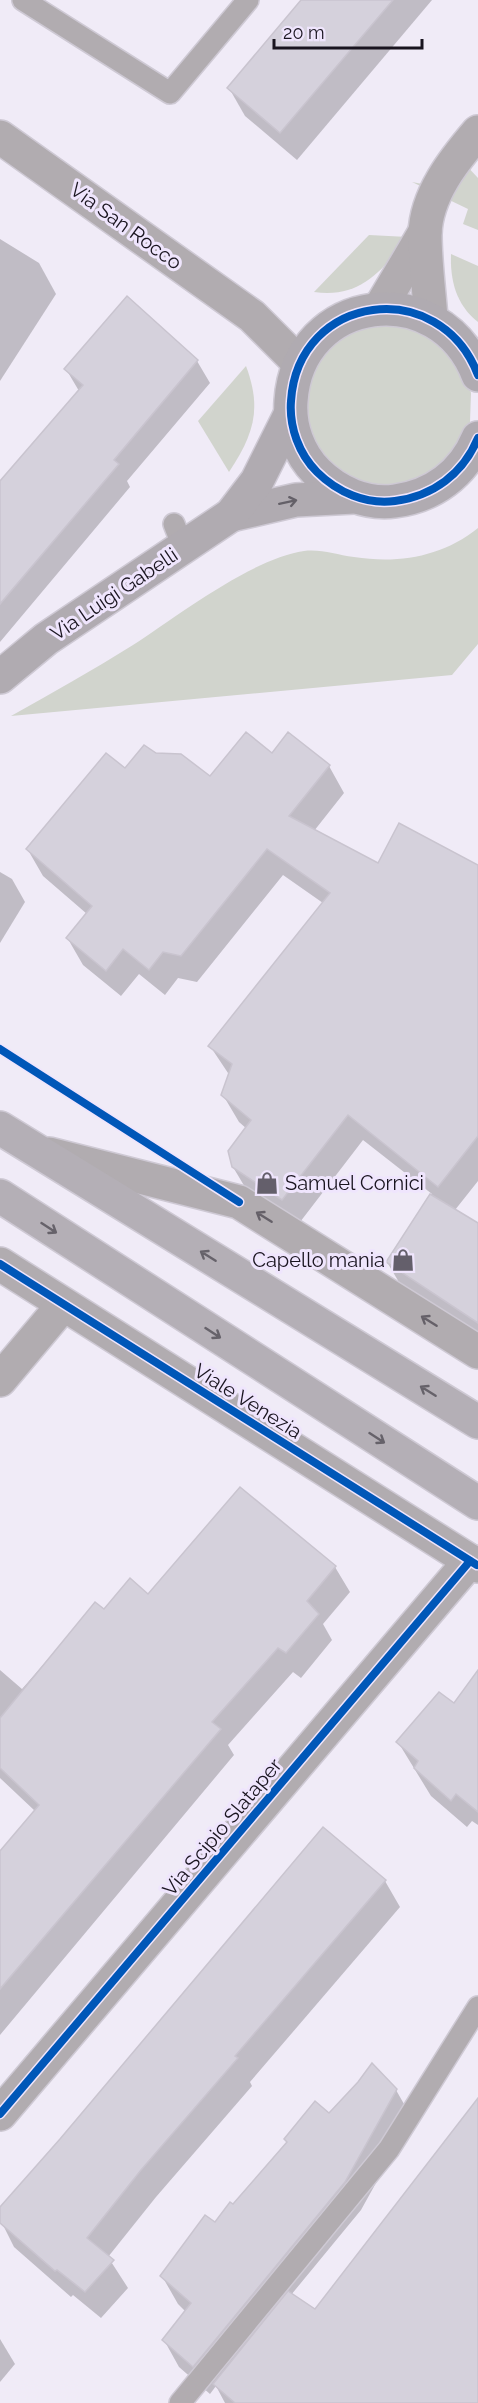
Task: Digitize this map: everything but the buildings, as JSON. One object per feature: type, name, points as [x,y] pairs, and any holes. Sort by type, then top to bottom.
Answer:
[{"type":"main road","points":[[0,1128],[478,1422]]},
{"type":"main road","name":"Viale Venezia","points":[[0,1196],[478,1503]]},
{"type":"street","points":[[431,318],[425,232],[431,205],[444,175],[478,134]]},
{"type":"street","name":"Via San Rocco","points":[[0,137],[306,352]]},
{"type":"street","points":[[380,308],[425,232]]},
{"type":"street","points":[[476,362],[453,334],[431,318],[407,310],[380,308],[355,313],[332,325],[306,352],[292,387],[290,415],[297,440],[309,463],[327,482],[354,497],[383,503],[414,499],[441,486],[463,466],[478,438]]},
{"type":"street","name":"Via Luigi Gabelli","points":[[231,515],[257,481],[290,415]]},
{"type":"street","name":"Via Luigi Gabelli","points":[[0,677],[178,535],[231,515],[296,500],[354,497]]},
{"type":"street","points":[[36,1150],[239,1202],[478,1352]]},
{"type":"street","name":"Viale Venezia","points":[[0,1264],[474,1564]]},
{"type":"street","points":[[0,1380],[63,1305]]},
{"type":"street","name":"Via Scipio Slataper","points":[[0,2114],[474,1564]]},
{"type":"lane","points":[[23,0],[170,93],[248,0]]},
{"type":"lane","points":[[180,2403],[389,2149],[478,2007]]},
{"type":"shaded area","points":[[448,146],[478,178],[478,230],[463,224],[468,209],[412,182],[428,185]]},
{"type":"shaded area","points":[[369,235],[408,237],[369,280],[345,291],[314,292]]},
{"type":"shaded area","points":[[451,254],[478,266],[478,322],[464,308],[456,291]]},
{"type":"shaded area","points":[[366,323],[421,328],[462,366],[471,393],[470,422],[460,448],[442,470],[389,490],[337,474],[305,430],[306,376],[320,351]]},
{"type":"shaded area","points":[[246,366],[254,395],[253,421],[250,433],[229,472],[198,421]]},
{"type":"shaded area","points":[[478,528],[478,644],[452,675],[11,716],[133,645],[239,576],[283,556],[304,551],[323,551],[370,559],[403,559],[450,546]]},
{"type":"cycle path","points":[[478,375],[459,343],[434,322],[404,311],[373,310],[343,319],[318,337],[299,365],[291,401],[296,440],[311,465],[334,486],[353,496],[373,501],[395,501],[422,494],[434,488],[445,481],[464,462],[478,438]]},
{"type":"cycle path","points":[[0,1049],[239,1202]]},
{"type":"cycle path","points":[[0,1264],[477,1565]]},
{"type":"cycle path","points":[[0,2114],[470,1561]]},
{"type":"place","name":"Samuel Cornici","points":[[267,1183]]},
{"type":"place","name":"Capello mania","points":[[403,1260]]}]
